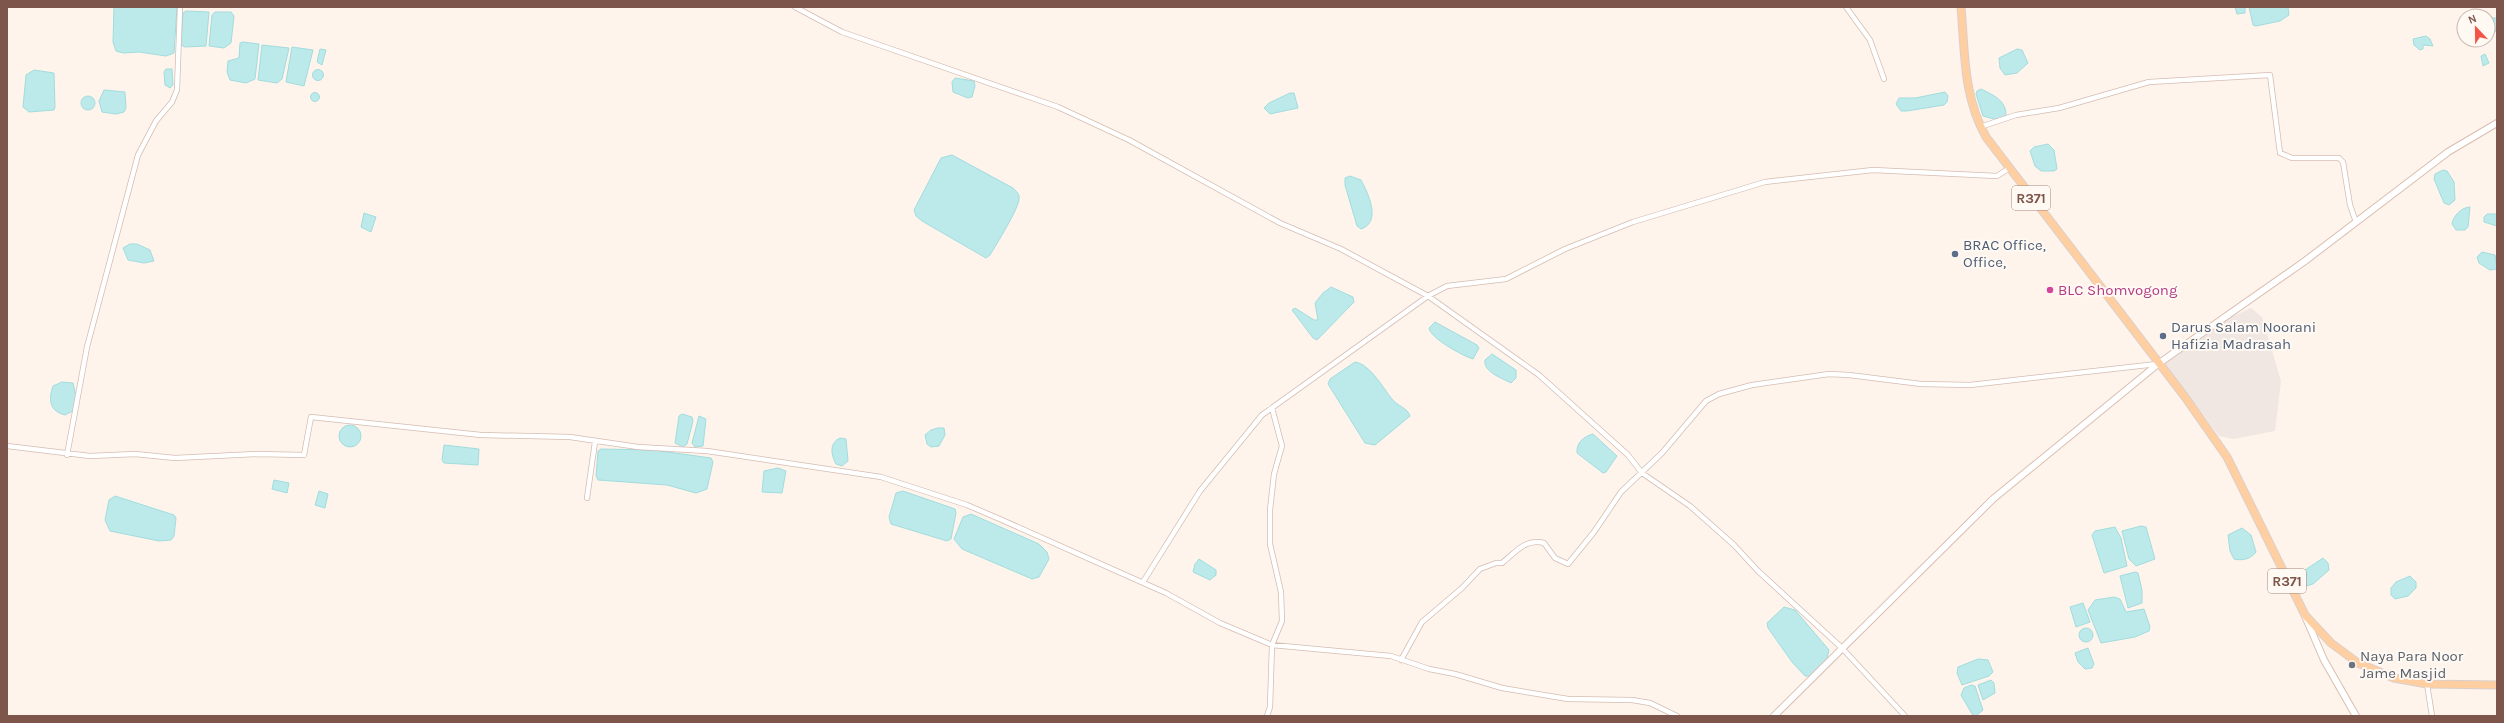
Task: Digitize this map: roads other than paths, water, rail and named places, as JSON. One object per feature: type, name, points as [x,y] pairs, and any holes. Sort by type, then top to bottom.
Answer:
[{"type":"main road","name":"R371","points":[[1961,7],[1968,90],[1980,127],[2008,169],[2185,397],[2227,457],[2305,615],[2331,643],[2358,663],[2394,678],[2427,684],[2497,685]]},
{"type":"street","points":[[67,455],[87,347],[138,155],[156,121],[172,102],[177,90],[180,7]]},
{"type":"street","points":[[795,7],[842,32],[1058,107],[1108,130],[1280,223],[1341,249],[1428,296],[1539,375],[1628,454],[1642,473],[1684,501],[1734,545],[1758,571],[1842,648],[1905,716]]},
{"type":"street","points":[[1846,7],[1870,40],[1884,79]]},
{"type":"street","points":[[1980,127],[2016,115],[2059,108],[2148,82],[2270,75],[2280,153],[2292,158],[2339,158],[2343,162],[2350,205],[2356,222]]},
{"type":"street","points":[[1774,716],[1993,499],[2158,364],[2305,261],[2448,152],[2497,123]]},
{"type":"street","points":[[1143,582],[1200,491],[1262,415],[1428,296],[1447,286],[1506,279],[1566,249],[1633,222],[1765,182],[1873,170],[1997,176],[2008,169]]},
{"type":"street","points":[[1401,660],[1422,622],[1462,588],[1480,569],[1496,563],[1502,563],[1522,546],[1535,541],[1544,542],[1555,558],[1568,564],[1594,532],[1621,492],[1662,452],[1706,401],[1720,394],[1752,385],[1829,374],[1921,384],[1970,385],[2158,364]]},
{"type":"street","points":[[1267,716],[1270,707],[1272,645],[1282,621],[1281,592],[1270,544],[1270,494],[1282,446],[1272,408]]},
{"type":"street","points":[[7,446],[67,455],[135,454],[175,458],[257,454],[304,455],[311,417],[481,435],[570,437],[595,442],[638,447],[707,451],[881,476],[967,505],[1143,582],[1220,623],[1272,645],[1360,652],[1401,660],[1502,688],[1562,698],[1632,700],[1650,703],[1677,716]]},
{"type":"street","points":[[587,498],[595,442]]},
{"type":"street","points":[[2305,615],[2324,660],[2356,716]]},
{"type":"street","points":[[2427,684],[2432,716]]},
{"type":"water","points":[[114,7],[177,7],[174,53],[166,56],[139,52],[123,53],[116,51],[113,42]]},
{"type":"water","points":[[2235,7],[2245,7],[2245,13],[2237,14]]},
{"type":"water","points":[[2249,7],[2288,7],[2289,15],[2280,21],[2256,26],[2253,25]]},
{"type":"water","points":[[186,11],[209,12],[206,46],[185,47],[181,45],[183,13]]},
{"type":"water","points":[[215,12],[231,12],[234,16],[231,43],[224,48],[209,46],[212,15]]},
{"type":"water","points":[[2426,36],[2430,39],[2433,46],[2423,45],[2423,49],[2420,50],[2414,45],[2413,39]]},
{"type":"water","points":[[240,43],[259,44],[255,79],[246,83],[230,80],[227,72],[228,61],[239,58]]},
{"type":"water","points":[[262,45],[289,48],[282,79],[277,83],[258,80]]},
{"type":"water","points":[[292,47],[313,50],[304,86],[286,82]]},
{"type":"water","points":[[320,49],[326,50],[322,65],[317,62]]},
{"type":"water","points":[[2017,49],[2022,50],[2028,63],[2017,73],[2005,75],[2000,68],[1999,58]]},
{"type":"water","points":[[2485,54],[2489,63],[2483,66],[2481,56]]},
{"type":"water","points":[[166,69],[172,69],[173,85],[170,88],[165,85],[164,72]]},
{"type":"water","points":[[318,69],[322,71],[324,75],[322,79],[318,81],[314,79],[312,75],[314,71]]},
{"type":"water","points":[[34,70],[54,73],[54,110],[29,112],[23,107],[26,75]]},
{"type":"water","points":[[955,78],[974,81],[975,86],[972,97],[968,98],[953,92],[952,82]]},
{"type":"water","points":[[1981,89],[1994,96],[2004,105],[2006,115],[2004,118],[1994,119],[1983,116],[1976,94],[1977,91]]},
{"type":"water","points":[[104,90],[125,92],[126,108],[124,112],[116,114],[102,112],[99,101]]},
{"type":"water","points":[[315,92],[320,97],[315,102],[310,97]]},
{"type":"water","points":[[1945,92],[1948,96],[1947,102],[1944,105],[1901,111],[1896,104],[1899,98],[1915,98]]},
{"type":"water","points":[[1290,93],[1294,93],[1298,108],[1270,114],[1264,108],[1269,103]]},
{"type":"water","points":[[85,96],[91,96],[95,100],[95,106],[91,110],[85,110],[81,106],[81,100]]},
{"type":"water","points":[[2048,144],[2054,150],[2057,169],[2054,171],[2041,171],[2035,166],[2030,151],[2034,147]]},
{"type":"water","points":[[952,155],[1013,188],[1019,196],[1018,204],[1002,235],[990,255],[986,258],[922,221],[916,216],[914,210],[941,158]]},
{"type":"water","points":[[2443,170],[2447,171],[2454,182],[2455,200],[2449,205],[2444,203],[2434,179],[2435,174]]},
{"type":"water","points":[[1350,176],[1361,180],[1372,207],[1371,220],[1361,229],[1357,226],[1345,185],[1345,178]]},
{"type":"water","points":[[2470,207],[2468,227],[2465,230],[2456,230],[2452,224],[2454,218],[2458,212]]},
{"type":"water","points":[[364,213],[376,217],[371,232],[361,227]]},
{"type":"water","points":[[2487,214],[2497,214],[2497,226],[2484,222],[2484,217]]},
{"type":"water","points":[[130,244],[137,244],[150,250],[154,261],[144,263],[128,260],[123,248]]},
{"type":"water","points":[[2482,252],[2495,255],[2497,269],[2490,270],[2479,263],[2477,257]]},
{"type":"water","points":[[1331,287],[1353,297],[1354,302],[1317,340],[1313,338],[1292,310],[1295,308],[1314,320],[1318,320],[1315,303],[1323,293]]},
{"type":"water","points":[[1435,322],[1477,345],[1479,348],[1473,359],[1455,351],[1435,337],[1429,328]]},
{"type":"water","points":[[1492,354],[1516,370],[1516,378],[1511,383],[1494,374],[1487,368],[1485,360]]},
{"type":"water","points":[[1355,362],[1366,367],[1392,399],[1407,411],[1410,416],[1375,445],[1365,443],[1328,384],[1330,379]]},
{"type":"water","points":[[62,382],[73,383],[76,397],[73,411],[65,415],[53,408],[51,401],[51,391],[53,386]]},
{"type":"water","points":[[682,414],[692,417],[693,421],[687,444],[683,447],[675,443],[679,416]]},
{"type":"water","points":[[699,416],[706,419],[703,446],[695,447],[692,443]]},
{"type":"water","points":[[350,425],[354,426],[360,432],[360,440],[354,446],[350,447],[346,446],[340,440],[339,436],[340,432],[346,426]]},
{"type":"water","points":[[944,428],[945,435],[939,446],[931,447],[927,444],[925,435],[931,430]]},
{"type":"water","points":[[1593,434],[1617,456],[1606,472],[1603,473],[1577,453],[1581,440]]},
{"type":"water","points":[[840,438],[846,439],[848,461],[842,466],[836,464],[832,453],[834,443]]},
{"type":"water","points":[[444,445],[479,449],[478,465],[444,463],[442,460]]},
{"type":"water","points":[[601,449],[653,450],[711,458],[713,462],[707,489],[696,493],[667,485],[598,480],[596,476],[598,451]]},
{"type":"water","points":[[778,468],[786,471],[782,493],[762,492],[764,471]]},
{"type":"water","points":[[274,480],[289,483],[287,493],[272,489]]},
{"type":"water","points":[[319,491],[328,494],[325,508],[315,505]]},
{"type":"water","points":[[903,491],[955,509],[956,513],[951,539],[947,541],[891,524],[889,517],[896,493]]},
{"type":"water","points":[[115,496],[174,515],[176,518],[174,536],[171,540],[159,541],[110,531],[105,520],[109,500]]},
{"type":"water","points":[[971,514],[1039,544],[1047,552],[1049,559],[1039,577],[1032,579],[962,549],[954,539],[963,517]]},
{"type":"water","points":[[2141,526],[2146,527],[2155,559],[2136,566],[2129,559],[2122,531]]},
{"type":"water","points":[[2115,527],[2121,538],[2127,566],[2104,573],[2092,535],[2095,531]]},
{"type":"water","points":[[2242,528],[2251,535],[2256,552],[2246,559],[2240,560],[2234,559],[2230,551],[2228,535]]},
{"type":"water","points":[[2323,558],[2328,563],[2329,570],[2313,584],[2303,587],[2298,580],[2305,570]]},
{"type":"water","points":[[1199,559],[1216,570],[1216,575],[1210,580],[1193,572],[1195,564]]},
{"type":"water","points":[[2135,572],[2138,573],[2142,590],[2142,603],[2128,608],[2120,576]]},
{"type":"water","points":[[2410,576],[2416,582],[2416,588],[2408,596],[2395,599],[2391,595],[2391,588],[2396,582]]},
{"type":"water","points":[[2114,597],[2120,599],[2126,612],[2144,609],[2150,627],[2149,631],[2135,637],[2101,643],[2088,610],[2095,600]]},
{"type":"water","points":[[2083,603],[2090,622],[2076,627],[2070,607]]},
{"type":"water","points":[[1784,607],[1795,610],[1829,650],[1827,659],[1810,676],[1805,676],[1792,662],[1768,628],[1767,623]]},
{"type":"water","points":[[2083,628],[2089,628],[2093,632],[2093,638],[2089,642],[2083,642],[2079,638],[2079,632]]},
{"type":"water","points":[[2088,648],[2094,664],[2092,668],[2085,669],[2078,662],[2075,653]]},
{"type":"water","points":[[1978,659],[1988,660],[1993,672],[1989,676],[1962,685],[1957,673],[1958,667]]},
{"type":"water","points":[[1991,680],[1994,683],[1995,693],[1983,700],[1978,685]]},
{"type":"water","points":[[1971,685],[1975,686],[1983,710],[1976,716],[1972,714],[1961,695],[1964,688]]},
{"type":"place","name":"BRAC Office, Office,","points":[[1955,254]]},
{"type":"place","name":"BLC Shomvogong","points":[[2050,290]]},
{"type":"place","name":"Darus Salam Noorani Hafizia Madrasah","points":[[2163,336]]},
{"type":"place","name":"Naya Para Noor Jame Masjid","points":[[2352,665]]}]
